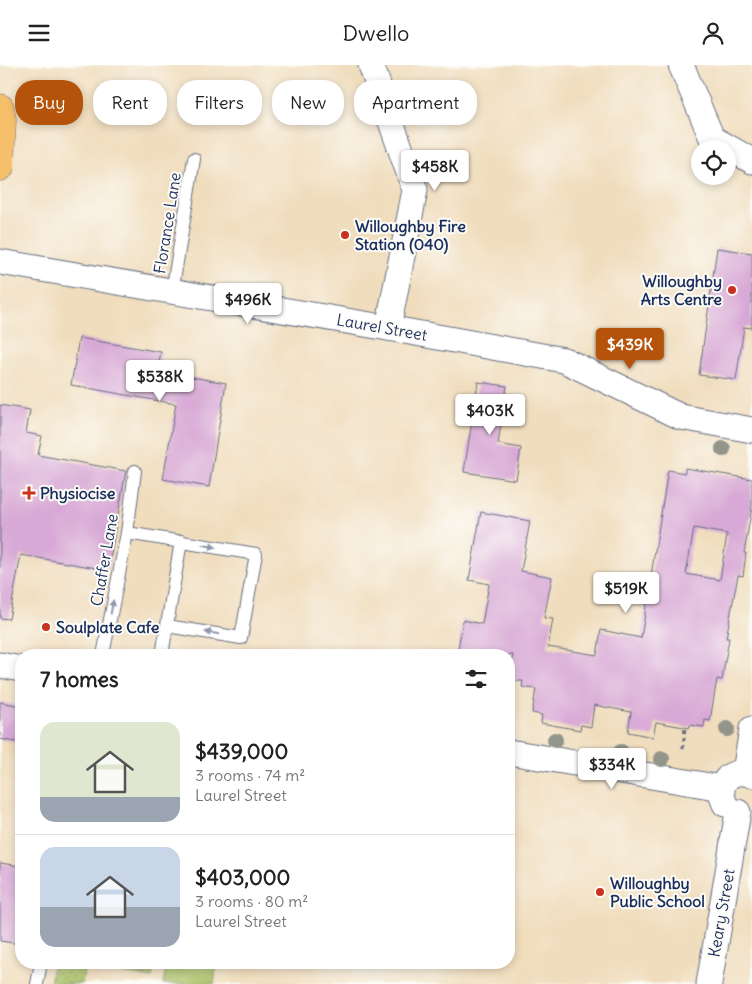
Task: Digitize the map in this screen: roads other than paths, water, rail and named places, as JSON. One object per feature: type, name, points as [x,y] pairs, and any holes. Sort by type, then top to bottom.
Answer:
[{"type":"main road","points":[[0,108],[2,119],[0,167]]},
{"type":"street","points":[[371,65],[415,190],[388,328]]},
{"type":"street","points":[[681,65],[712,138],[752,161]]},
{"type":"street","name":"Laurel Street","points":[[0,262],[564,360],[680,417],[752,430]]},
{"type":"street","points":[[0,665],[15,668]]},
{"type":"street","points":[[745,810],[731,809],[722,797],[722,788],[724,781],[730,776],[737,773],[748,774],[752,729]]},
{"type":"street","points":[[515,753],[722,788]]},
{"type":"street","name":"Keary Street","points":[[709,984],[745,810]]},
{"type":"lane","name":"Florance Lane","points":[[172,292],[194,159]]},
{"type":"lane","name":"Chaffer Lane","points":[[104,649],[126,533],[135,471]]},
{"type":"lane","points":[[126,533],[256,554],[241,638],[167,626]]},
{"type":"lane","points":[[163,649],[181,541]]},
{"type":"lane","points":[[37,984],[40,969]]},
{"type":"place","name":"Willoughby Fire Station (040)","points":[[345,235]]},
{"type":"place","name":"Willoughby Arts Centre","points":[[732,290]]},
{"type":"place","name":"Physiocise","points":[[29,493]]},
{"type":"place","name":"Soulplate Cafe","points":[[46,627]]},
{"type":"place","name":"Willoughby Public School","points":[[600,892]]}]
